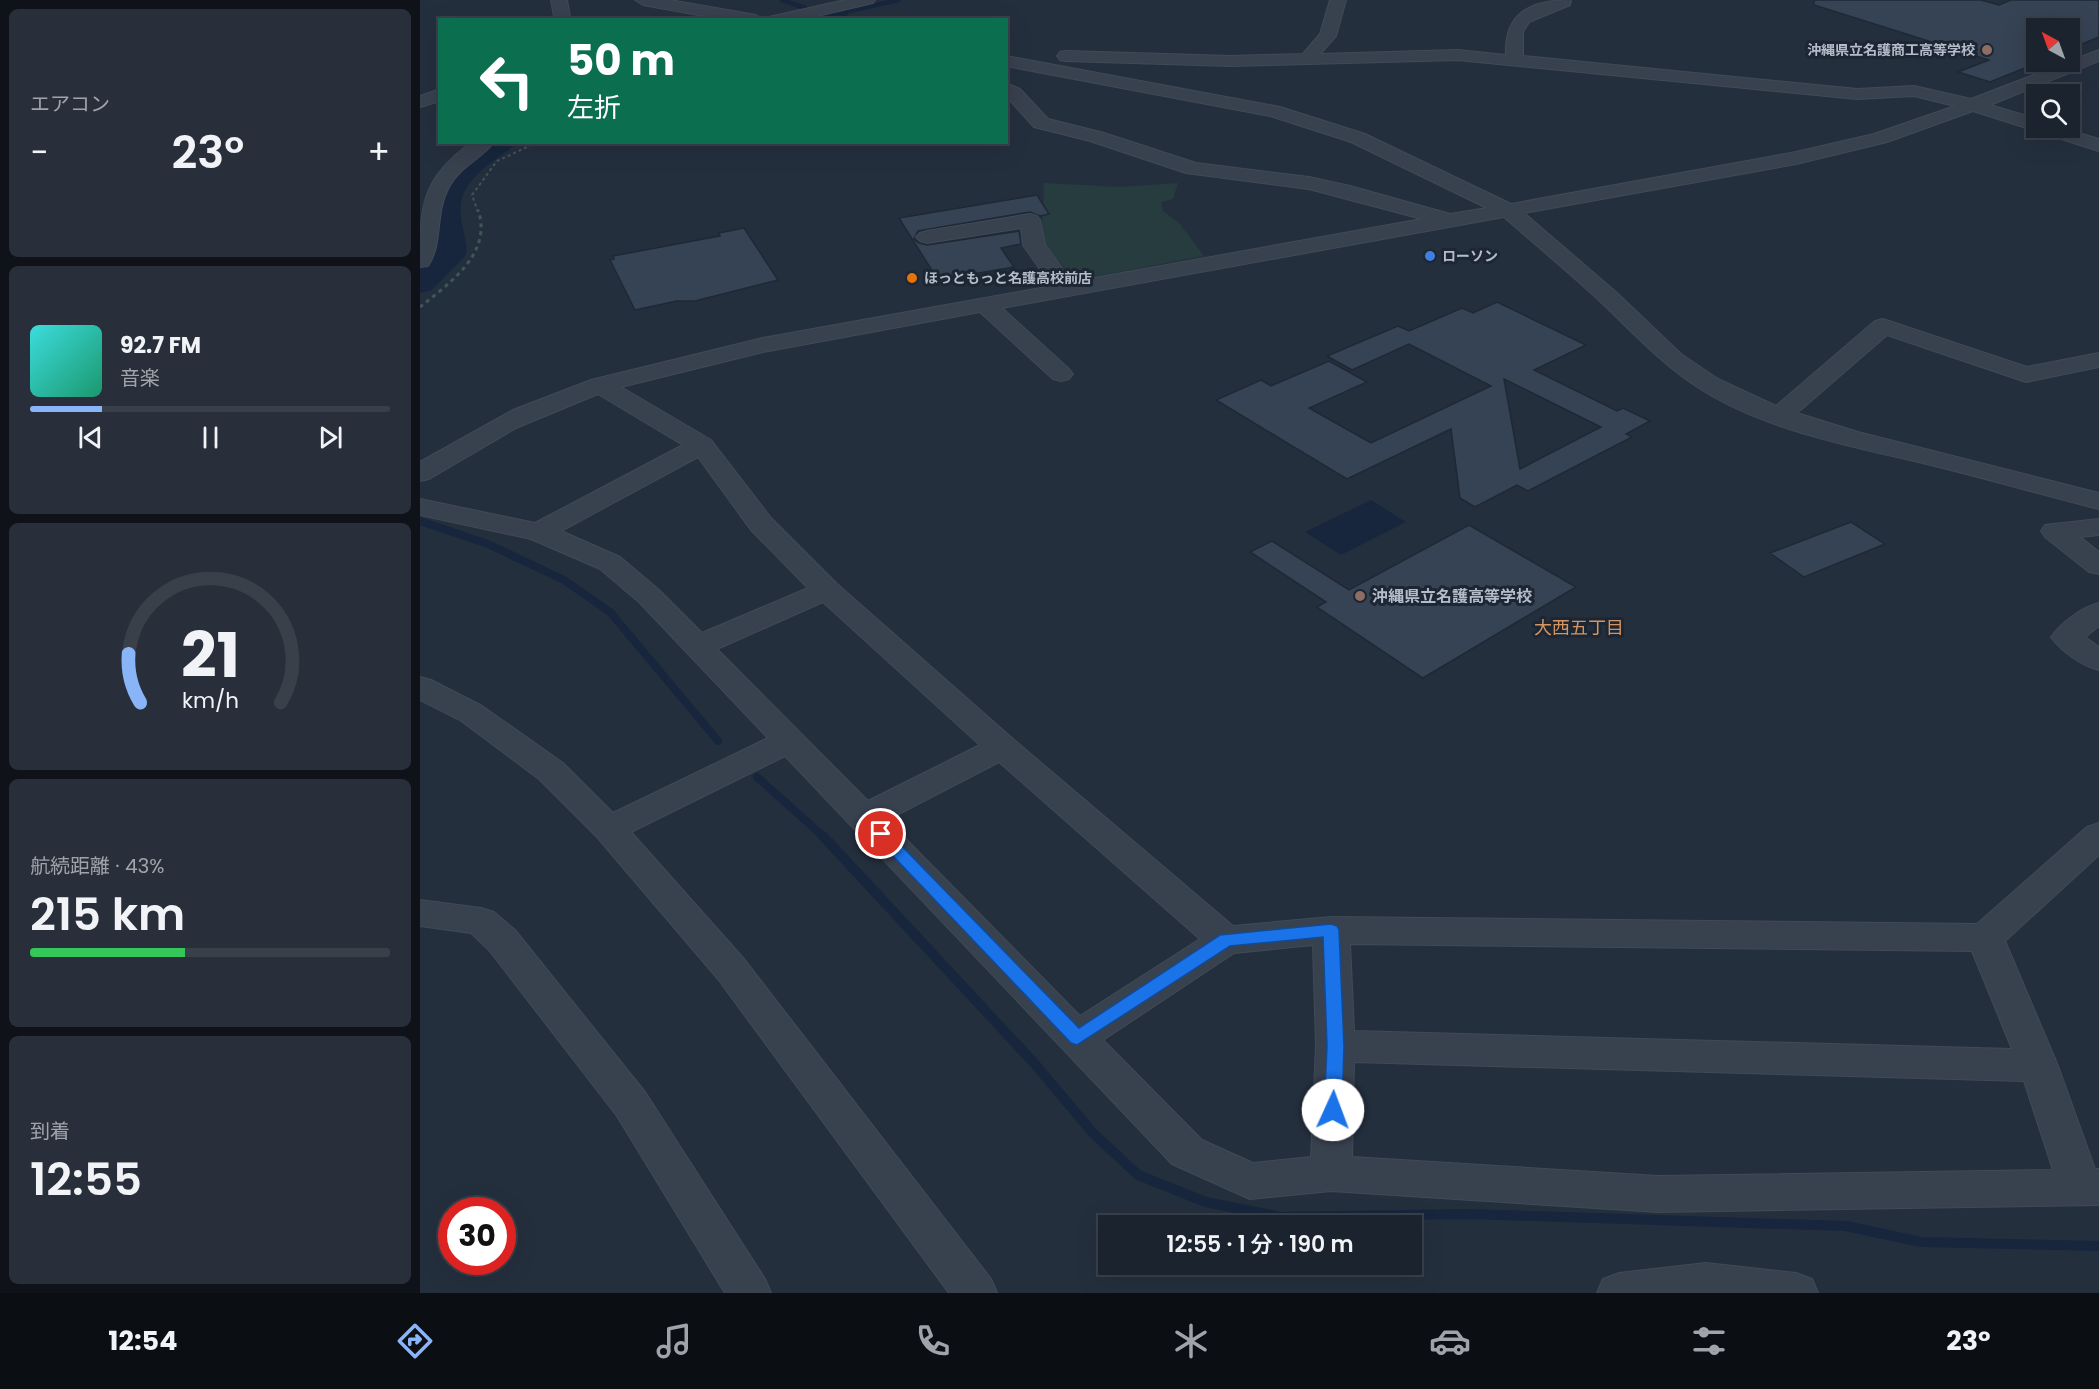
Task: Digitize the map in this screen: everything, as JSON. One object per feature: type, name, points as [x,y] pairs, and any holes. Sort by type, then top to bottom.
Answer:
[{"type":"street","points":[[559,0],[562,10],[561,18]]},
{"type":"street","points":[[643,0],[745,18]]},
{"type":"street","points":[[784,18],[867,0]]},
{"type":"street","points":[[1309,60],[1313,51],[1328,36],[1338,0]]},
{"type":"street","points":[[1515,59],[1513,38],[1516,24],[1527,15],[1564,2]]},
{"type":"street","points":[[1008,55],[1200,61],[1458,55],[1857,94],[1914,91],[1938,95],[2026,122]]},
{"type":"street","points":[[420,473],[471,442],[536,409],[600,385],[666,366],[763,345],[1796,158],[1880,138],[1928,123],[2099,55]]},
{"type":"street","points":[[1008,61],[1236,103],[1308,121],[1367,142],[1508,210],[1609,298],[1673,359],[1709,384],[1779,416],[1850,438],[2032,482],[2099,501]]},
{"type":"street","points":[[1008,89],[1041,123],[1107,140],[1193,169],[1309,183],[1343,190],[1450,221]]},
{"type":"street","points":[[420,102],[438,95]]},
{"type":"street","points":[[2078,138],[2099,144]]},
{"type":"street","points":[[420,261],[427,252],[427,227],[433,195],[452,167],[481,144]]},
{"type":"street","points":[[927,237],[1030,220],[1034,245],[1065,290]]},
{"type":"street","points":[[985,305],[1060,374]]},
{"type":"street","points":[[1779,416],[1883,326],[2026,375],[2099,360]]},
{"type":"street","points":[[600,385],[702,445],[760,524],[827,590],[1002,747],[1226,940]]},
{"type":"street","points":[[539,532],[702,445]]},
{"type":"street","points":[[420,507],[539,532],[610,563],[649,596],[698,646],[1187,1152],[1250,1181],[1330,1173],[1658,1194],[2089,1187],[1985,938]]},
{"type":"street","points":[[2099,527],[2055,531],[2099,566]]},
{"type":"street","points":[[698,646],[827,590]]},
{"type":"street","points":[[2099,612],[2066,638],[2099,661]]},
{"type":"street","points":[[420,687],[471,713],[551,771],[609,829],[731,969],[975,1293]]},
{"type":"street","points":[[609,829],[790,741]]},
{"type":"street","points":[[865,817],[1002,747]]},
{"type":"street","points":[[1077,1038],[1226,940],[1331,930],[1985,938],[2099,835]]},
{"type":"street","points":[[420,913],[481,921],[502,940],[631,1104],[749,1293]]},
{"type":"street","points":[[1330,1173],[1335,1046],[1331,930]]},
{"type":"street","points":[[1335,1046],[2038,1066]]},
{"type":"street","points":[[1619,1293],[1706,1283],[1796,1293]]},
{"type":"path","points":[[420,307],[446,286],[473,257],[482,229],[472,195],[496,161],[534,144]]},
{"type":"green space","points":[[1043,183],[1121,187],[1178,183],[1173,199],[1161,202],[1163,211],[1180,224],[1204,256],[1076,280],[1053,255],[1044,240]]},
{"type":"water","points":[[1371,500],[1406,522],[1341,555],[1305,532]]},
{"type":"building","name":"沖縄県立名護商工高等学校","points":[[1814,0],[1981,0],[1999,5],[2011,0],[2099,0],[2099,37],[2080,45],[2080,18],[2026,18],[2026,68],[1990,82],[1958,72],[1989,60],[1814,5]]},
{"type":"building","points":[[1037,195],[1049,214],[1040,216],[1030,212],[918,231],[914,239],[927,245],[1019,231],[1021,244],[1001,248],[1014,267],[938,280],[899,218]]},
{"type":"building","points":[[744,228],[778,280],[695,301],[677,301],[635,310],[610,260],[614,259],[613,256],[720,236],[719,233]]},
{"type":"building","points":[[1497,302],[1586,345],[1534,370],[1617,411],[1623,408],[1650,421],[1626,434],[1632,437],[1528,491],[1517,485],[1475,507],[1460,498],[1451,429],[1347,479],[1216,400],[1261,380],[1271,386],[1329,361],[1367,382],[1309,408],[1371,443],[1491,386],[1409,344],[1352,370],[1327,356],[1398,326],[1409,331],[1462,308],[1473,313]],"holes":[[[1504,379],[1601,427],[1520,469]]]},
{"type":"building","points":[[1851,522],[1885,544],[1804,577],[1770,553]]},
{"type":"building","points":[[1469,525],[1576,587],[1423,678],[1317,607],[1326,602],[1250,552],[1272,541],[1349,590]]},
{"type":"waterway","points":[[782,0],[805,8]]},
{"type":"waterway","points":[[836,14],[899,0]]},
{"type":"waterway","points":[[827,18],[836,14]]},
{"type":"waterway","points":[[420,283],[450,255],[451,247],[445,209],[447,194],[452,185],[466,168],[498,144]]},
{"type":"waterway","points":[[420,521],[488,544],[564,580],[610,612],[718,741]]},
{"type":"waterway","points":[[757,777],[824,837]]},
{"type":"waterway","points":[[824,837],[1034,1063],[1092,1132],[1138,1175],[1206,1202],[1281,1217],[1467,1214],[1846,1226],[1921,1242],[2099,1246]]},
{"type":"place","name":"沖縄県立名護商工高等学校","points":[[1987,50]]},
{"type":"place","name":"ローソン","points":[[1430,256]]},
{"type":"place","name":"ほっともっと名護高校前店","points":[[912,278]]},
{"type":"place","name":"沖縄県立名護高等学校","points":[[1360,596]]},
{"type":"district","name":"大西五丁目","points":[[1579,628]]},
{"type":"route","points":[[881,834],[1077,1038],[1226,940],[1331,930],[1335,1046],[1333,1110]]}]
